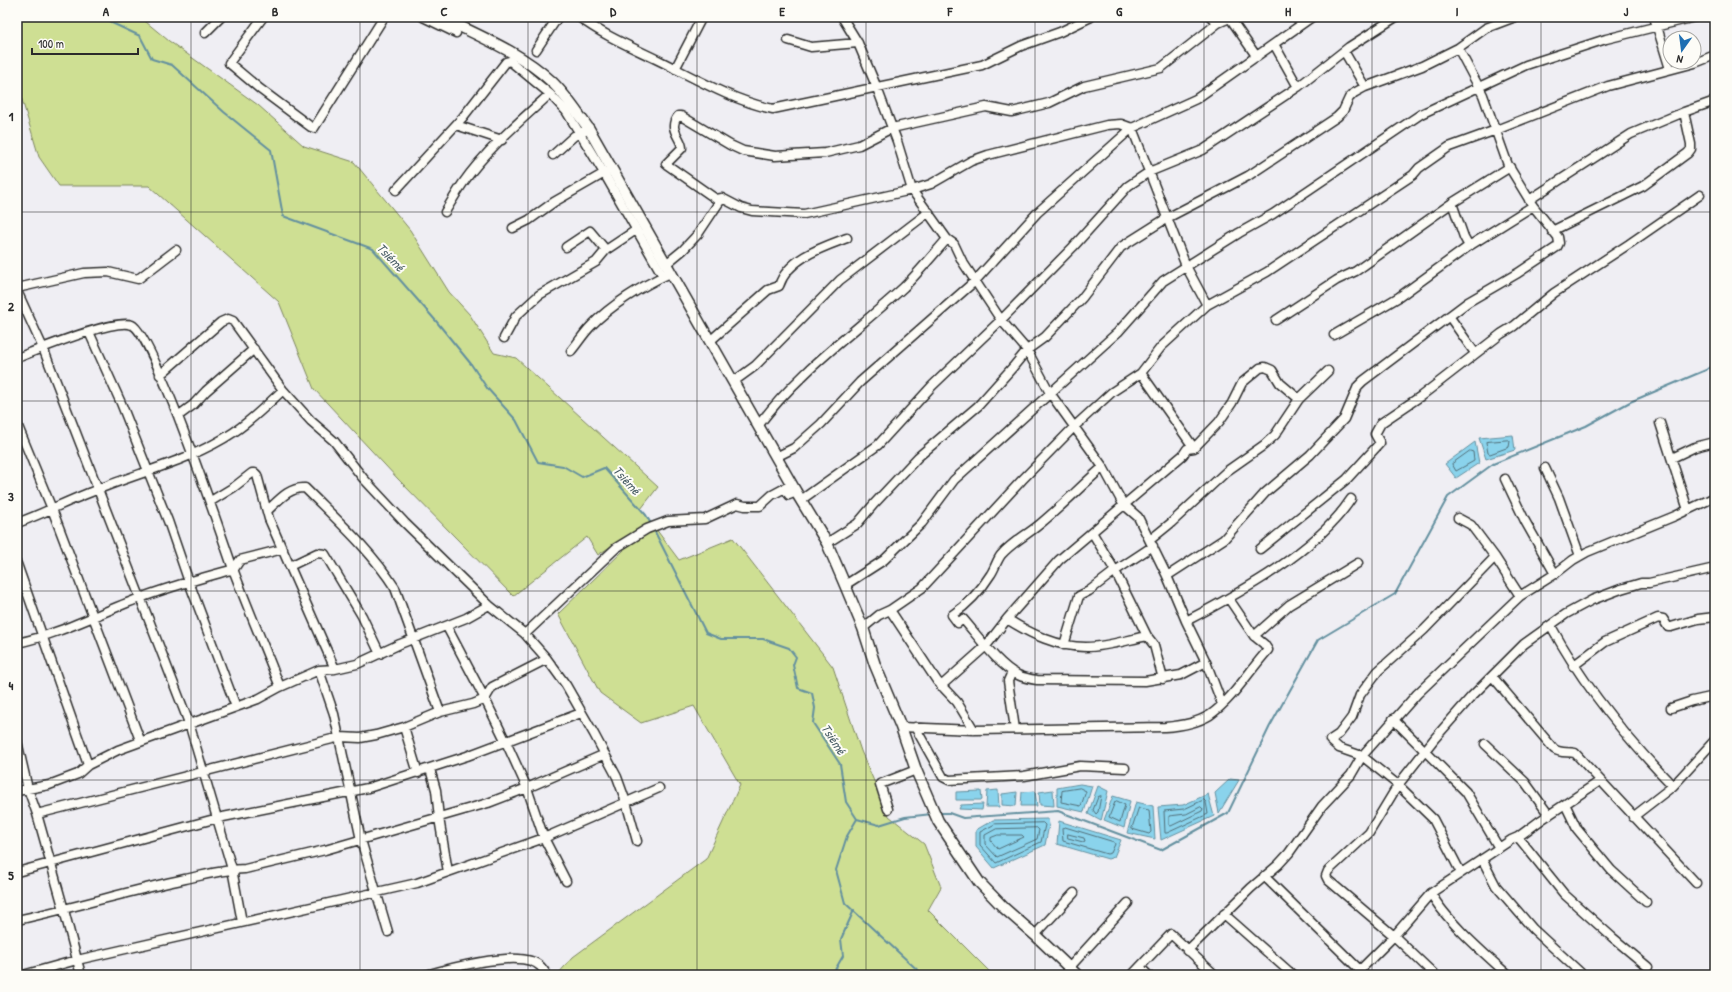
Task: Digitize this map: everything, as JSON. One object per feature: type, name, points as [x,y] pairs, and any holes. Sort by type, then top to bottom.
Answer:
[{"type":"main road","points":[[441,17],[499,45],[527,62],[551,82],[568,100],[608,171],[710,341],[826,543],[863,628],[875,665],[901,727],[916,770],[938,821],[979,882],[1004,908],[1077,975]]},
{"type":"street","points":[[205,33],[221,17]]},
{"type":"street","points":[[262,17],[229,63],[280,105],[314,128],[384,17]]},
{"type":"street","points":[[423,17],[456,33]]},
{"type":"street","points":[[536,50],[558,17]]},
{"type":"street","points":[[579,17],[604,33],[675,69],[753,105],[773,109],[982,65],[1021,46],[1060,32],[1091,17]]},
{"type":"street","points":[[675,69],[702,17]]},
{"type":"street","points":[[842,17],[858,43],[877,88],[892,128],[912,190],[947,239],[954,244],[962,261],[1001,320],[1027,350],[1050,393],[1103,467],[1123,504],[1138,517],[1152,543],[1186,621],[1206,662],[1222,704]]},
{"type":"street","points":[[1211,17],[1218,23]]},
{"type":"street","points":[[776,457],[794,448],[816,429],[860,382],[975,281],[1037,213],[1132,128],[1196,99],[1312,17]]},
{"type":"street","points":[[525,634],[616,548],[647,530],[668,521],[706,519],[737,504],[745,506],[760,506],[772,495],[784,488],[789,495],[798,496],[878,445],[932,386],[1001,320],[1073,247],[1128,186],[1149,172],[1203,150],[1298,88],[1344,51],[1396,17]]},
{"type":"street","points":[[826,543],[857,524],[918,457],[978,406],[1027,350],[1045,337],[1082,298],[1122,247],[1167,218],[1248,176],[1337,117],[1343,111],[1349,98],[1354,93],[1365,87],[1422,66],[1458,48],[1486,28],[1515,17]]},
{"type":"street","points":[[1654,17],[1662,45]]},
{"type":"street","points":[[845,585],[884,560],[922,523],[954,480],[1118,332],[1163,281],[1273,214],[1420,114],[1526,65],[1606,39],[1695,17]]},
{"type":"street","points":[[1132,128],[1114,124],[988,155],[971,161],[930,184],[912,190],[804,214],[752,211],[741,208],[722,198],[716,199],[666,164],[682,148],[681,143],[676,137],[674,129],[678,116],[681,116],[743,151],[775,156],[825,153],[859,145],[892,128],[986,107],[1012,112],[1049,104],[1084,86],[1160,68],[1218,23],[1231,18],[1257,57]]},
{"type":"street","points":[[788,40],[811,47],[858,43]]},
{"type":"street","points":[[1274,44],[1298,88]]},
{"type":"street","points":[[1167,576],[1224,539],[1265,493],[1310,455],[1340,424],[1358,386],[1363,381],[1468,302],[1518,273],[1557,247],[1559,243],[1558,237],[1531,203],[1510,167],[1479,87],[1458,48]]},
{"type":"street","points":[[1344,51],[1365,87]]},
{"type":"street","points":[[1702,60],[1715,55]]},
{"type":"street","points":[[396,190],[456,125],[508,60],[510,60],[550,94],[585,131],[574,136],[553,155]]},
{"type":"street","points":[[863,628],[879,615],[890,610],[922,588],[1016,485],[1075,426],[1112,392],[1140,373],[1162,347],[1207,305],[1267,272],[1413,175],[1419,168],[1449,146],[1496,130],[1608,86],[1670,70]]},
{"type":"street","points":[[445,212],[464,182],[516,124],[550,94]]},
{"type":"street","points":[[1334,335],[1399,297],[1469,246],[1631,134],[1715,101]]},
{"type":"street","points":[[1552,231],[1643,186],[1688,153],[1691,149],[1691,144],[1684,112]]},
{"type":"street","points":[[456,125],[502,140]]},
{"type":"street","points":[[1132,128],[1186,266],[1207,305]]},
{"type":"street","points":[[1276,320],[1337,280],[1356,271],[1452,204],[1510,167]]},
{"type":"street","points":[[512,228],[529,220],[554,202],[608,171],[636,230],[667,271]]},
{"type":"street","points":[[1260,549],[1347,479],[1380,443],[1375,434],[1381,423],[1421,396],[1500,334],[1514,326],[1554,293],[1700,195]]},
{"type":"street","points":[[571,350],[592,325],[601,317],[646,284],[667,271],[683,250],[698,234],[722,198]]},
{"type":"street","points":[[1452,204],[1464,237],[1469,246]]},
{"type":"street","points":[[733,382],[755,366],[840,280],[928,212]]},
{"type":"street","points":[[566,247],[590,230],[606,250]]},
{"type":"street","points":[[504,338],[516,316],[540,295],[555,284],[596,262],[606,250],[636,230]]},
{"type":"street","points":[[710,341],[768,290],[779,286],[782,275],[802,259],[818,248],[848,238]]},
{"type":"street","points":[[758,426],[769,411],[812,368],[912,279],[947,239]]},
{"type":"street","points":[[176,250],[138,279],[108,272],[84,273],[17,290],[43,348],[190,723],[232,869],[242,922]]},
{"type":"street","points":[[1449,316],[1475,354]]},
{"type":"street","points":[[160,375],[224,320],[228,319],[233,322],[283,390],[311,421],[334,441],[363,478],[405,524],[490,604],[525,634],[547,660],[566,686],[617,777],[637,841]]},
{"type":"street","points":[[17,358],[89,332],[122,324],[134,325],[140,331],[193,453],[234,569],[280,687]]},
{"type":"street","points":[[89,332],[168,520],[189,582],[236,707]]},
{"type":"street","points":[[178,416],[193,405],[206,391],[254,349]]},
{"type":"street","points":[[942,686],[986,646],[1006,619],[1059,560],[1182,455],[1187,449],[1194,448],[1219,422],[1232,403],[1242,383],[1260,368],[1265,367],[1272,370],[1280,383],[1299,399]]},
{"type":"street","points":[[1064,645],[1078,596],[1090,591],[1152,543],[1170,523],[1228,471],[1264,445],[1274,435],[1299,399],[1328,371]]},
{"type":"street","points":[[1140,373],[1194,448]]},
{"type":"street","points":[[17,523],[98,489],[193,453],[233,433],[254,417],[283,390]]},
{"type":"street","points":[[1660,423],[1688,510]]},
{"type":"street","points":[[17,424],[94,616],[140,740]]},
{"type":"street","points":[[1672,458],[1695,447],[1715,442]]},
{"type":"street","points":[[1103,467],[1039,525],[1017,540],[1001,555],[983,587],[962,609],[952,615],[958,623],[963,619],[986,646],[1012,672],[1019,676],[1037,680],[1145,681],[1181,675],[1206,662]]},
{"type":"street","points":[[1545,468],[1559,498],[1580,556]]},
{"type":"street","points":[[211,501],[234,487],[252,473],[255,473],[267,511],[335,669]]},
{"type":"street","points":[[1505,479],[1525,522],[1555,574]]},
{"type":"street","points":[[267,511],[291,491],[298,488],[305,488],[363,545],[386,573],[402,602],[440,712]]},
{"type":"street","points":[[1187,951],[1289,853],[1322,806],[1351,775],[1362,756],[1393,719],[1450,661],[1520,596],[1580,556],[1715,497]]},
{"type":"street","points":[[1186,621],[1229,599],[1305,548],[1343,512],[1351,499]]},
{"type":"street","points":[[1458,518],[1471,525],[1495,557],[1520,596]]},
{"type":"street","points":[[1092,532],[1115,571],[1147,636],[1154,645],[1163,679]]},
{"type":"street","points":[[17,643],[43,637],[140,598],[234,569],[240,560],[283,549]]},
{"type":"street","points":[[290,566],[317,553],[326,554],[362,616],[380,654]]},
{"type":"street","points":[[1461,873],[1433,819],[1398,785],[1362,756],[1339,748],[1330,740],[1339,734],[1352,717],[1360,695],[1378,671],[1424,630],[1495,557]]},
{"type":"street","points":[[1254,636],[1289,605],[1358,563]]},
{"type":"street","points":[[17,564],[88,765]]},
{"type":"street","points":[[1435,975],[1394,936],[1328,880],[1326,876],[1328,871],[1369,833],[1398,785],[1424,751],[1472,696],[1524,644],[1566,614],[1592,600],[1641,583],[1649,583],[1715,568]]},
{"type":"street","points":[[901,727],[974,730],[1177,726],[1202,719],[1222,704],[1268,650],[1264,644],[1254,636],[1229,599]]},
{"type":"street","points":[[17,792],[49,785],[78,774],[88,765],[140,740],[258,699],[280,687],[320,670],[335,669],[357,664],[415,638],[466,618],[490,604]]},
{"type":"street","points":[[890,610],[942,686],[963,710],[974,730]]},
{"type":"street","points":[[1573,666],[1605,642],[1658,618],[1663,619],[1668,627],[1671,627],[1698,619],[1715,617]]},
{"type":"street","points":[[1006,619],[1019,627],[1057,644],[1064,645],[1087,647],[1147,636]]},
{"type":"street","points":[[447,626],[506,742],[527,788],[544,838],[566,881]]},
{"type":"street","points":[[1551,626],[1573,666],[1607,711],[1646,759],[1673,786]]},
{"type":"street","points":[[37,814],[340,738],[360,738],[404,727],[440,712],[473,704],[485,699],[492,688],[547,660]]},
{"type":"street","points":[[320,670],[340,738],[361,840],[388,932]]},
{"type":"street","points":[[1012,672],[1008,681],[1014,729]]},
{"type":"street","points":[[1492,676],[1554,749],[1559,752],[1569,751],[1575,753],[1696,883]]},
{"type":"street","points":[[1671,708],[1692,701],[1715,696]]},
{"type":"street","points":[[17,872],[218,818],[368,788],[430,769],[581,713]]},
{"type":"street","points":[[1393,719],[1466,792],[1499,848]]},
{"type":"street","points":[[404,727],[418,773]]},
{"type":"street","points":[[914,727],[943,777],[949,780],[1024,776],[1080,766],[1125,768]]},
{"type":"street","points":[[1633,817],[1673,786],[1715,740]]},
{"type":"street","points":[[17,741],[28,789],[37,814],[81,975]]},
{"type":"street","points":[[1485,744],[1525,782],[1549,815]]},
{"type":"street","points":[[17,920],[64,910],[160,884],[232,869],[245,869],[325,850],[439,818],[527,788],[605,754]]},
{"type":"street","points":[[430,769],[436,790],[448,872]]},
{"type":"street","points":[[888,809],[880,784],[916,770]]},
{"type":"street","points":[[1264,876],[1360,974],[1431,893],[1518,837],[1600,781]]},
{"type":"street","points":[[24,975],[77,960],[418,883],[544,838],[660,788]]},
{"type":"street","points":[[1565,804],[1578,829],[1611,870],[1646,902]]},
{"type":"street","points":[[1518,837],[1564,894],[1648,967]]},
{"type":"street","points":[[1482,859],[1500,891],[1542,939],[1582,975]]},
{"type":"street","points":[[1035,935],[1074,893]]},
{"type":"street","points":[[1431,893],[1450,918],[1484,954],[1508,975]]},
{"type":"street","points":[[1069,968],[1128,903]]},
{"type":"street","points":[[1224,914],[1293,975]]},
{"type":"street","points":[[1132,975],[1171,934],[1187,951],[1215,975]]},
{"type":"street","points":[[426,975],[450,968],[491,961],[523,959],[538,964],[547,975]]},
{"type":"street","points":[[1140,968],[1148,975]]},
{"type":"green space","points":[[17,17],[140,17],[169,41],[258,105],[304,146],[354,162],[410,230],[449,292],[470,315],[494,353],[516,358],[658,487],[641,509],[679,560],[733,538],[833,667],[861,751],[889,816],[924,844],[941,887],[928,910],[993,975],[557,975],[573,957],[706,859],[740,785],[694,706],[641,723],[600,693],[558,614],[624,550],[614,544],[598,555],[587,537],[513,596],[398,479],[314,389],[279,302],[149,186],[59,186],[39,157],[20,93],[17,93]]},
{"type":"water","points":[[1513,435],[1515,450],[1486,459],[1479,438]]},
{"type":"water","points":[[1475,442],[1479,463],[1456,478],[1445,464]]},
{"type":"water","points":[[1230,779],[1239,780],[1219,813],[1215,793]]},
{"type":"water","points":[[1080,784],[1092,786],[1084,812],[1057,806],[1057,788]]},
{"type":"water","points":[[1098,786],[1108,791],[1101,821],[1088,814]]},
{"type":"water","points":[[998,790],[999,807],[986,807],[987,791]]},
{"type":"water","points":[[1053,790],[1054,806],[1040,805],[1039,792]]},
{"type":"water","points":[[981,791],[982,800],[956,800],[956,792]]},
{"type":"water","points":[[1035,791],[1037,806],[1021,806],[1022,792]]},
{"type":"water","points":[[1017,792],[1016,806],[1002,805],[1002,794]]},
{"type":"water","points":[[1208,794],[1214,816],[1161,840],[1158,807],[1183,805]]},
{"type":"water","points":[[1113,796],[1130,801],[1124,828],[1104,820]]},
{"type":"water","points":[[1136,802],[1153,806],[1155,839],[1127,833]]},
{"type":"water","points":[[983,804],[982,810],[959,809],[961,805]]},
{"type":"water","points":[[1048,819],[1049,825],[1045,845],[994,868],[976,847],[976,830],[993,820]]},
{"type":"water","points":[[1059,821],[1121,840],[1114,857],[1108,859],[1057,844]]},
{"type":"waterway","name":"Tsiémé","points":[[105,17],[112,23],[140,36],[152,59],[172,65],[224,112],[271,150],[283,216],[373,249],[436,321],[471,364],[487,388],[516,420],[538,462],[563,466],[582,477],[604,468],[646,515],[651,524]]},
{"type":"waterway","points":[[938,813],[949,813],[963,818],[1058,811],[1161,850],[1228,813],[1270,726],[1318,640],[1395,594],[1448,497],[1493,464],[1586,426],[1630,402],[1706,370],[1715,363]]},
{"type":"waterway","name":"Tsiémé","points":[[653,528],[706,633],[721,639],[763,639],[789,648],[796,657],[793,665],[798,688],[812,693],[815,708],[813,723],[840,764],[846,802],[857,819],[847,836],[836,870],[845,903],[923,975]]},
{"type":"waterway","points":[[857,819],[879,825],[905,817],[932,814]]},
{"type":"waterway","points":[[832,975],[843,956],[841,939],[854,910]]}]
